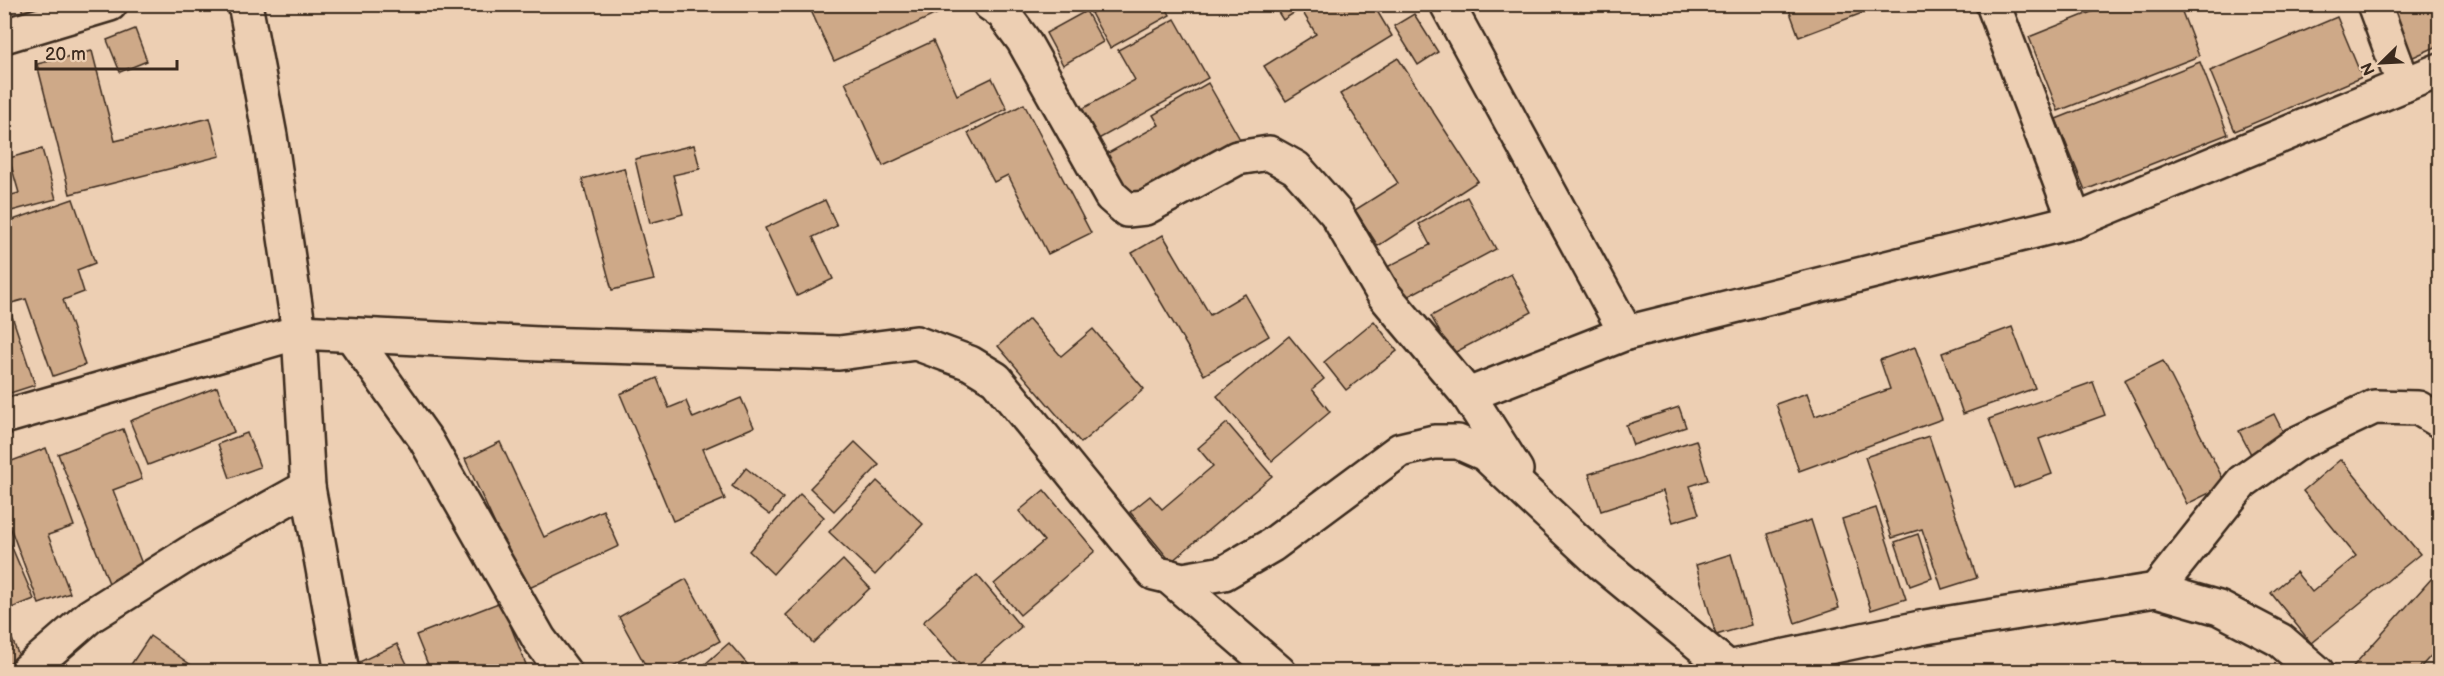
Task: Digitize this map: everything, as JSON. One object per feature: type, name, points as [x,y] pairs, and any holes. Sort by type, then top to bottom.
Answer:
[{"type":"street","points":[[4,36],[110,4]]},
{"type":"street","points":[[245,4],[270,136],[299,332],[308,487],[342,672]]},
{"type":"street","points":[[990,4],[1003,14],[1023,40],[1111,196],[1127,210],[1145,208],[1237,158],[1269,153],[1296,168],[1336,213],[1384,295],[1468,395],[1538,504]]},
{"type":"street","points":[[1447,4],[1626,333]]},
{"type":"street","points":[[1993,4],[2075,220]]},
{"type":"street","points":[[2374,4],[2404,85]]},
{"type":"street","points":[[1468,395],[1626,333],[2075,220],[2439,70]]},
{"type":"street","points":[[4,417],[299,332],[352,336],[839,352],[916,343],[970,363],[996,379],[1154,573],[1182,580],[1224,573],[1272,545],[1400,450],[1434,442],[1458,442],[1485,454],[1600,562],[1731,670],[1925,627],[2156,590],[2219,608],[2280,640],[2317,672]]},
{"type":"street","points":[[352,336],[426,440],[539,639],[564,672]]},
{"type":"street","points":[[2156,590],[2242,482],[2295,446],[2374,407],[2418,408],[2439,421]]},
{"type":"street","points":[[26,672],[90,616],[190,553],[308,487]]},
{"type":"street","points":[[1168,576],[1279,672]]},
{"type":"building","points":[[21,4],[88,4],[24,20]]},
{"type":"building","points":[[808,4],[953,4],[954,6],[834,61]]},
{"type":"building","points":[[1106,4],[1164,4],[1170,15],[1110,48],[1091,13]]},
{"type":"building","points":[[1273,4],[1308,4],[1283,20]]},
{"type":"building","points":[[1313,4],[1373,4],[1392,36],[1286,101],[1264,66],[1316,34],[1302,11]]},
{"type":"building","points":[[1787,4],[1886,4],[1799,37]]},
{"type":"building","points":[[2111,4],[2179,4],[2199,56],[2058,111],[2029,37]]},
{"type":"building","points":[[2387,4],[2440,4],[2440,45],[2411,58]]},
{"type":"building","points":[[1086,11],[1103,42],[1063,65],[1046,33]]},
{"type":"building","points":[[1414,14],[1438,52],[1418,65],[1394,26]]},
{"type":"building","points":[[2337,17],[2362,77],[2235,131],[2210,71]]},
{"type":"building","points":[[1175,19],[1208,78],[1086,146],[1069,116],[1135,80],[1118,50]]},
{"type":"building","points":[[135,29],[147,61],[120,72],[107,40]]},
{"type":"building","points":[[933,41],[957,95],[992,78],[1007,109],[883,166],[845,82]]},
{"type":"building","points":[[92,51],[115,141],[210,118],[220,156],[70,194],[37,64]]},
{"type":"building","points":[[1398,58],[1478,181],[1378,246],[1355,210],[1398,183],[1340,94]]},
{"type":"building","points":[[2200,62],[2228,134],[2085,190],[2056,119]]},
{"type":"building","points":[[1208,83],[1241,141],[1129,206],[1101,157],[1159,125],[1153,115]]},
{"type":"building","points":[[1024,104],[1091,233],[1048,254],[1008,175],[994,182],[968,133]]},
{"type":"building","points":[[694,145],[700,169],[673,175],[683,214],[650,223],[635,159]]},
{"type":"building","points":[[42,149],[56,199],[4,213],[4,197],[19,193],[9,158]]},
{"type":"building","points":[[624,168],[654,280],[612,290],[582,179]]},
{"type":"building","points":[[1467,197],[1496,249],[1403,299],[1385,268],[1430,245],[1419,224]]},
{"type":"building","points":[[73,199],[95,263],[77,270],[84,292],[63,300],[85,365],[53,376],[26,299],[8,304],[35,385],[4,395],[4,223]]},
{"type":"building","points":[[825,200],[837,226],[813,237],[833,279],[797,296],[765,228]]},
{"type":"building","points":[[1163,235],[1210,315],[1245,294],[1269,336],[1204,375],[1132,253]]},
{"type":"building","points":[[1511,274],[1532,312],[1452,354],[1431,316]]},
{"type":"building","points":[[1029,319],[1061,356],[1093,329],[1144,389],[1081,443],[998,346]]},
{"type":"building","points":[[1374,321],[1397,351],[1346,390],[1324,362]]},
{"type":"building","points":[[2012,327],[2035,388],[1963,414],[1942,353]]},
{"type":"building","points":[[1289,336],[1324,379],[1312,389],[1330,412],[1272,461],[1217,396]]},
{"type":"building","points":[[1915,347],[1942,419],[1799,471],[1776,404],[1807,393],[1815,416],[1890,389],[1880,360]]},
{"type":"building","points":[[2163,361],[2226,485],[2187,504],[2124,380]]},
{"type":"building","points":[[657,378],[669,408],[686,401],[693,418],[741,398],[754,427],[703,449],[725,499],[673,521],[620,394]]},
{"type":"building","points":[[2093,382],[2105,415],[2039,439],[2052,474],[2014,488],[1989,419]]},
{"type":"building","points":[[217,387],[234,432],[148,465],[130,421]]},
{"type":"building","points":[[1679,407],[1686,427],[1633,445],[1626,425]]},
{"type":"building","points":[[2274,414],[2287,440],[2253,458],[2239,431]]},
{"type":"building","points":[[1227,423],[1272,476],[1171,562],[1130,512],[1150,496],[1162,509],[1213,466],[1198,448]]},
{"type":"building","points":[[123,429],[142,479],[113,490],[144,569],[109,583],[58,454]]},
{"type":"building","points":[[247,433],[260,467],[230,478],[218,444]]},
{"type":"building","points":[[1929,436],[1977,578],[1942,589],[1922,529],[1892,538],[1865,457]]},
{"type":"building","points":[[1696,440],[1708,480],[1690,486],[1699,514],[1673,522],[1663,491],[1601,511],[1589,474]]},
{"type":"building","points":[[500,442],[544,537],[603,510],[619,546],[525,590],[465,459]]},
{"type":"building","points":[[855,442],[879,465],[834,511],[810,488]]},
{"type":"building","points":[[46,448],[74,526],[48,535],[70,593],[39,604],[4,511],[4,464]]},
{"type":"building","points":[[2341,459],[2420,554],[2311,643],[2271,593],[2296,572],[2312,592],[2356,556],[2303,491]]},
{"type":"building","points":[[746,468],[783,498],[770,515],[732,486]]},
{"type":"building","points":[[877,481],[923,524],[875,575],[829,532]]},
{"type":"building","points":[[1044,490],[1095,551],[1020,615],[994,584],[1044,541],[1019,511]]},
{"type":"building","points":[[800,494],[824,517],[773,574],[749,551]]},
{"type":"building","points":[[1876,508],[1906,599],[1871,610],[1842,519]]},
{"type":"building","points":[[1811,520],[1839,608],[1795,623],[1767,534]]},
{"type":"building","points":[[4,529],[34,599],[4,611]]},
{"type":"building","points":[[1918,534],[1932,578],[1910,586],[1895,542]]},
{"type":"building","points":[[1731,554],[1751,625],[1716,635],[1696,565]]},
{"type":"building","points":[[843,560],[870,588],[813,643],[786,615]]},
{"type":"building","points":[[977,575],[1021,627],[970,672],[966,672],[923,622]]},
{"type":"building","points":[[2432,578],[2440,585],[2440,646],[2416,672],[2348,672]]},
{"type":"building","points":[[686,579],[720,641],[664,672],[649,672],[619,617]]},
{"type":"building","points":[[501,602],[529,672],[431,672],[416,635]]},
{"type":"building","points":[[4,620],[22,663],[4,671]]},
{"type":"building","points":[[150,636],[201,672],[126,672]]},
{"type":"building","points":[[729,643],[754,672],[696,672]]},
{"type":"building","points":[[397,644],[411,672],[356,672],[353,665]]}]
